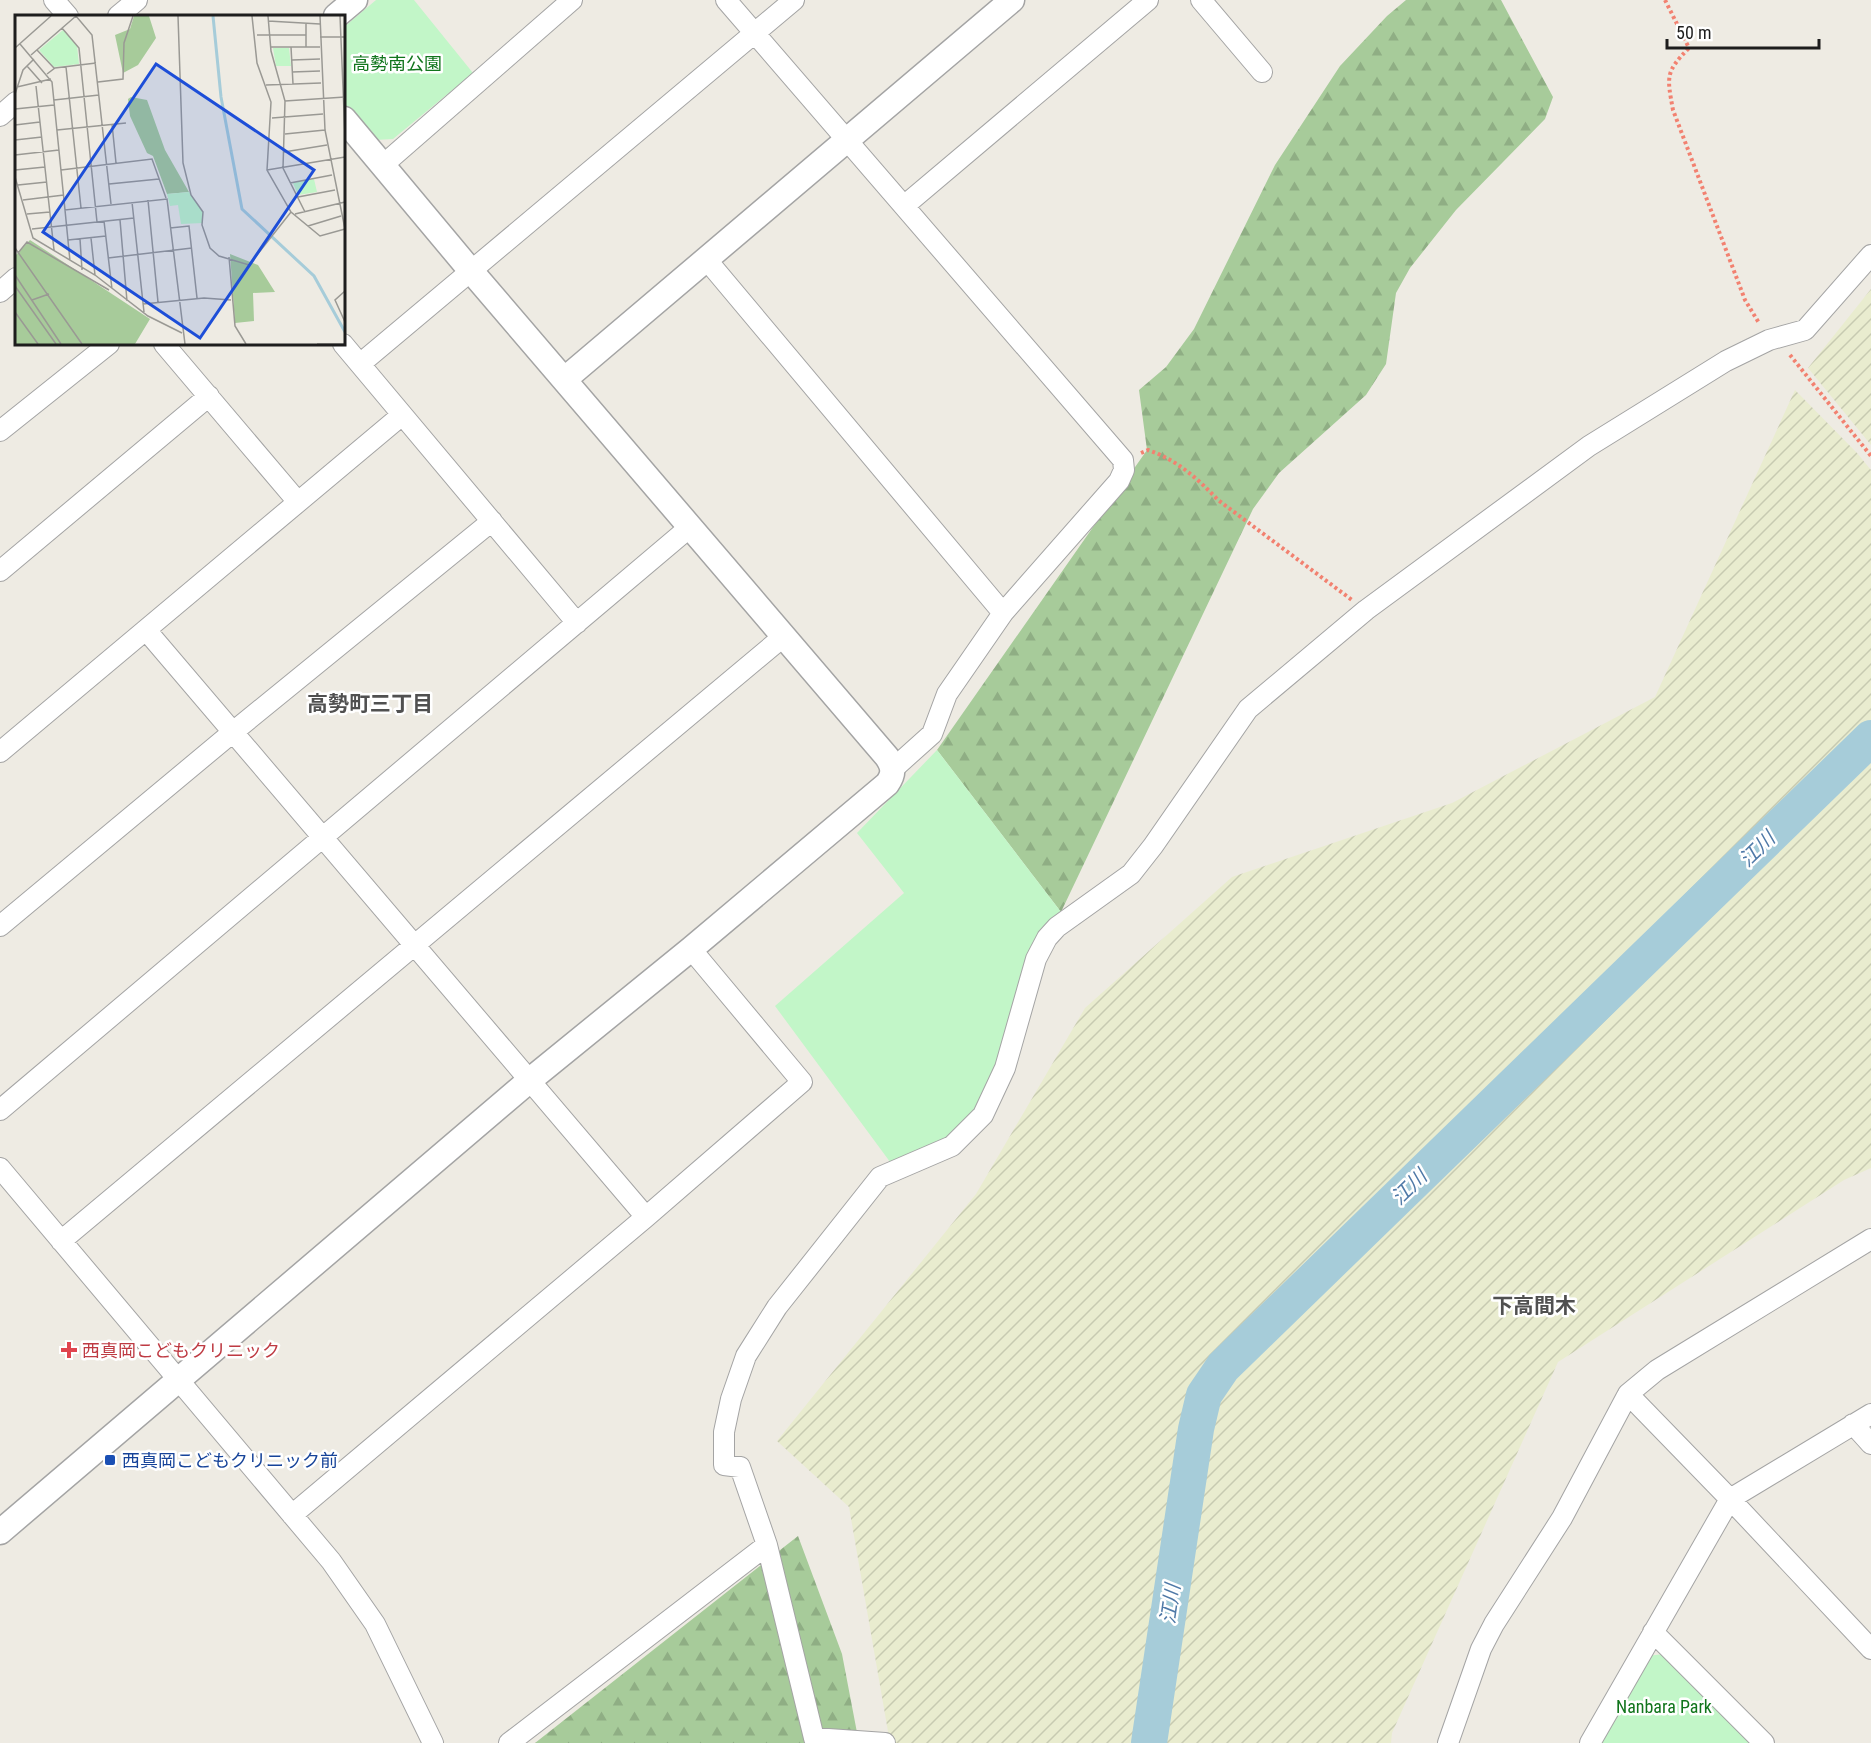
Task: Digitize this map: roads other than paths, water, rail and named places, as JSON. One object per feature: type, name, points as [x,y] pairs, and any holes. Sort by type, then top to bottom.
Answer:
[{"type":"street","points":[[54,0],[67,15]]},
{"type":"street","points":[[119,15],[137,0]]},
{"type":"street","points":[[337,15],[355,0]]},
{"type":"street","points":[[383,165],[572,0]]},
{"type":"street","points":[[726,0],[1123,460],[1124,470],[1119,481],[1003,613],[947,694],[932,734],[893,769]]},
{"type":"street","points":[[360,364],[794,0]]},
{"type":"street","points":[[565,379],[1012,0]]},
{"type":"street","points":[[904,206],[1148,0]]},
{"type":"street","points":[[1202,0],[1262,72]]},
{"type":"street","points":[[0,116],[15,103]]},
{"type":"street","points":[[0,1532],[530,1080],[691,949],[887,784],[892,777],[893,769],[888,757],[471,271],[345,120]]},
{"type":"street","points":[[885,1743],[814,1738],[767,1545],[740,1467],[724,1465],[724,1432],[730,1399],[746,1356],[777,1307],[879,1177],[952,1146],[983,1114],[1005,1068],[1036,959],[1047,938],[1057,927],[1131,874],[1248,709],[1366,610],[1589,446],[1726,361],[1772,339],[1805,330],[1871,255]]},
{"type":"street","points":[[706,259],[1003,613]]},
{"type":"street","points":[[0,292],[15,279]]},
{"type":"street","points":[[0,431],[108,345]]},
{"type":"street","points":[[165,345],[298,502]]},
{"type":"street","points":[[344,345],[577,623]]},
{"type":"street","points":[[0,571],[209,396]]},
{"type":"street","points":[[0,752],[402,415]]},
{"type":"street","points":[[0,926],[492,521]]},
{"type":"street","points":[[0,1110],[690,527]]},
{"type":"street","points":[[146,630],[646,1217]]},
{"type":"street","points":[[61,1241],[784,636]]},
{"type":"street","points":[[292,1515],[646,1217],[802,1082],[691,949]]},
{"type":"street","points":[[0,1168],[177,1381],[331,1561],[375,1624],[433,1743]]},
{"type":"street","points":[[1448,1743],[1481,1649],[1494,1624],[1562,1518],[1628,1394],[1657,1370],[1871,1239]]},
{"type":"street","points":[[1628,1394],[1871,1649]]},
{"type":"street","points":[[1590,1743],[1730,1499],[1871,1414]]},
{"type":"street","points":[[1853,1424],[1871,1444]]},
{"type":"street","points":[[509,1743],[767,1545]]},
{"type":"street","points":[[1653,1632],[1764,1743]]},
{"type":"waterway","name":"江川","points":[[1149,1743],[1196,1429],[1204,1395],[1223,1367],[1871,738]]},
{"type":"place","name":"西真岡こどもクリニック","points":[[69,1350]]},
{"type":"place","name":"西真岡こどもクリニック前","points":[[110,1460]]},
{"type":"district","name":"高勢町三丁目","points":[[370,704]]},
{"type":"district","name":"下高間木","points":[[1534,1306]]},
{"type":"park label","name":"高勢南公園","points":[[397,63]]},
{"type":"park label","name":"Nanbara Park","points":[[1664,1706]]}]
